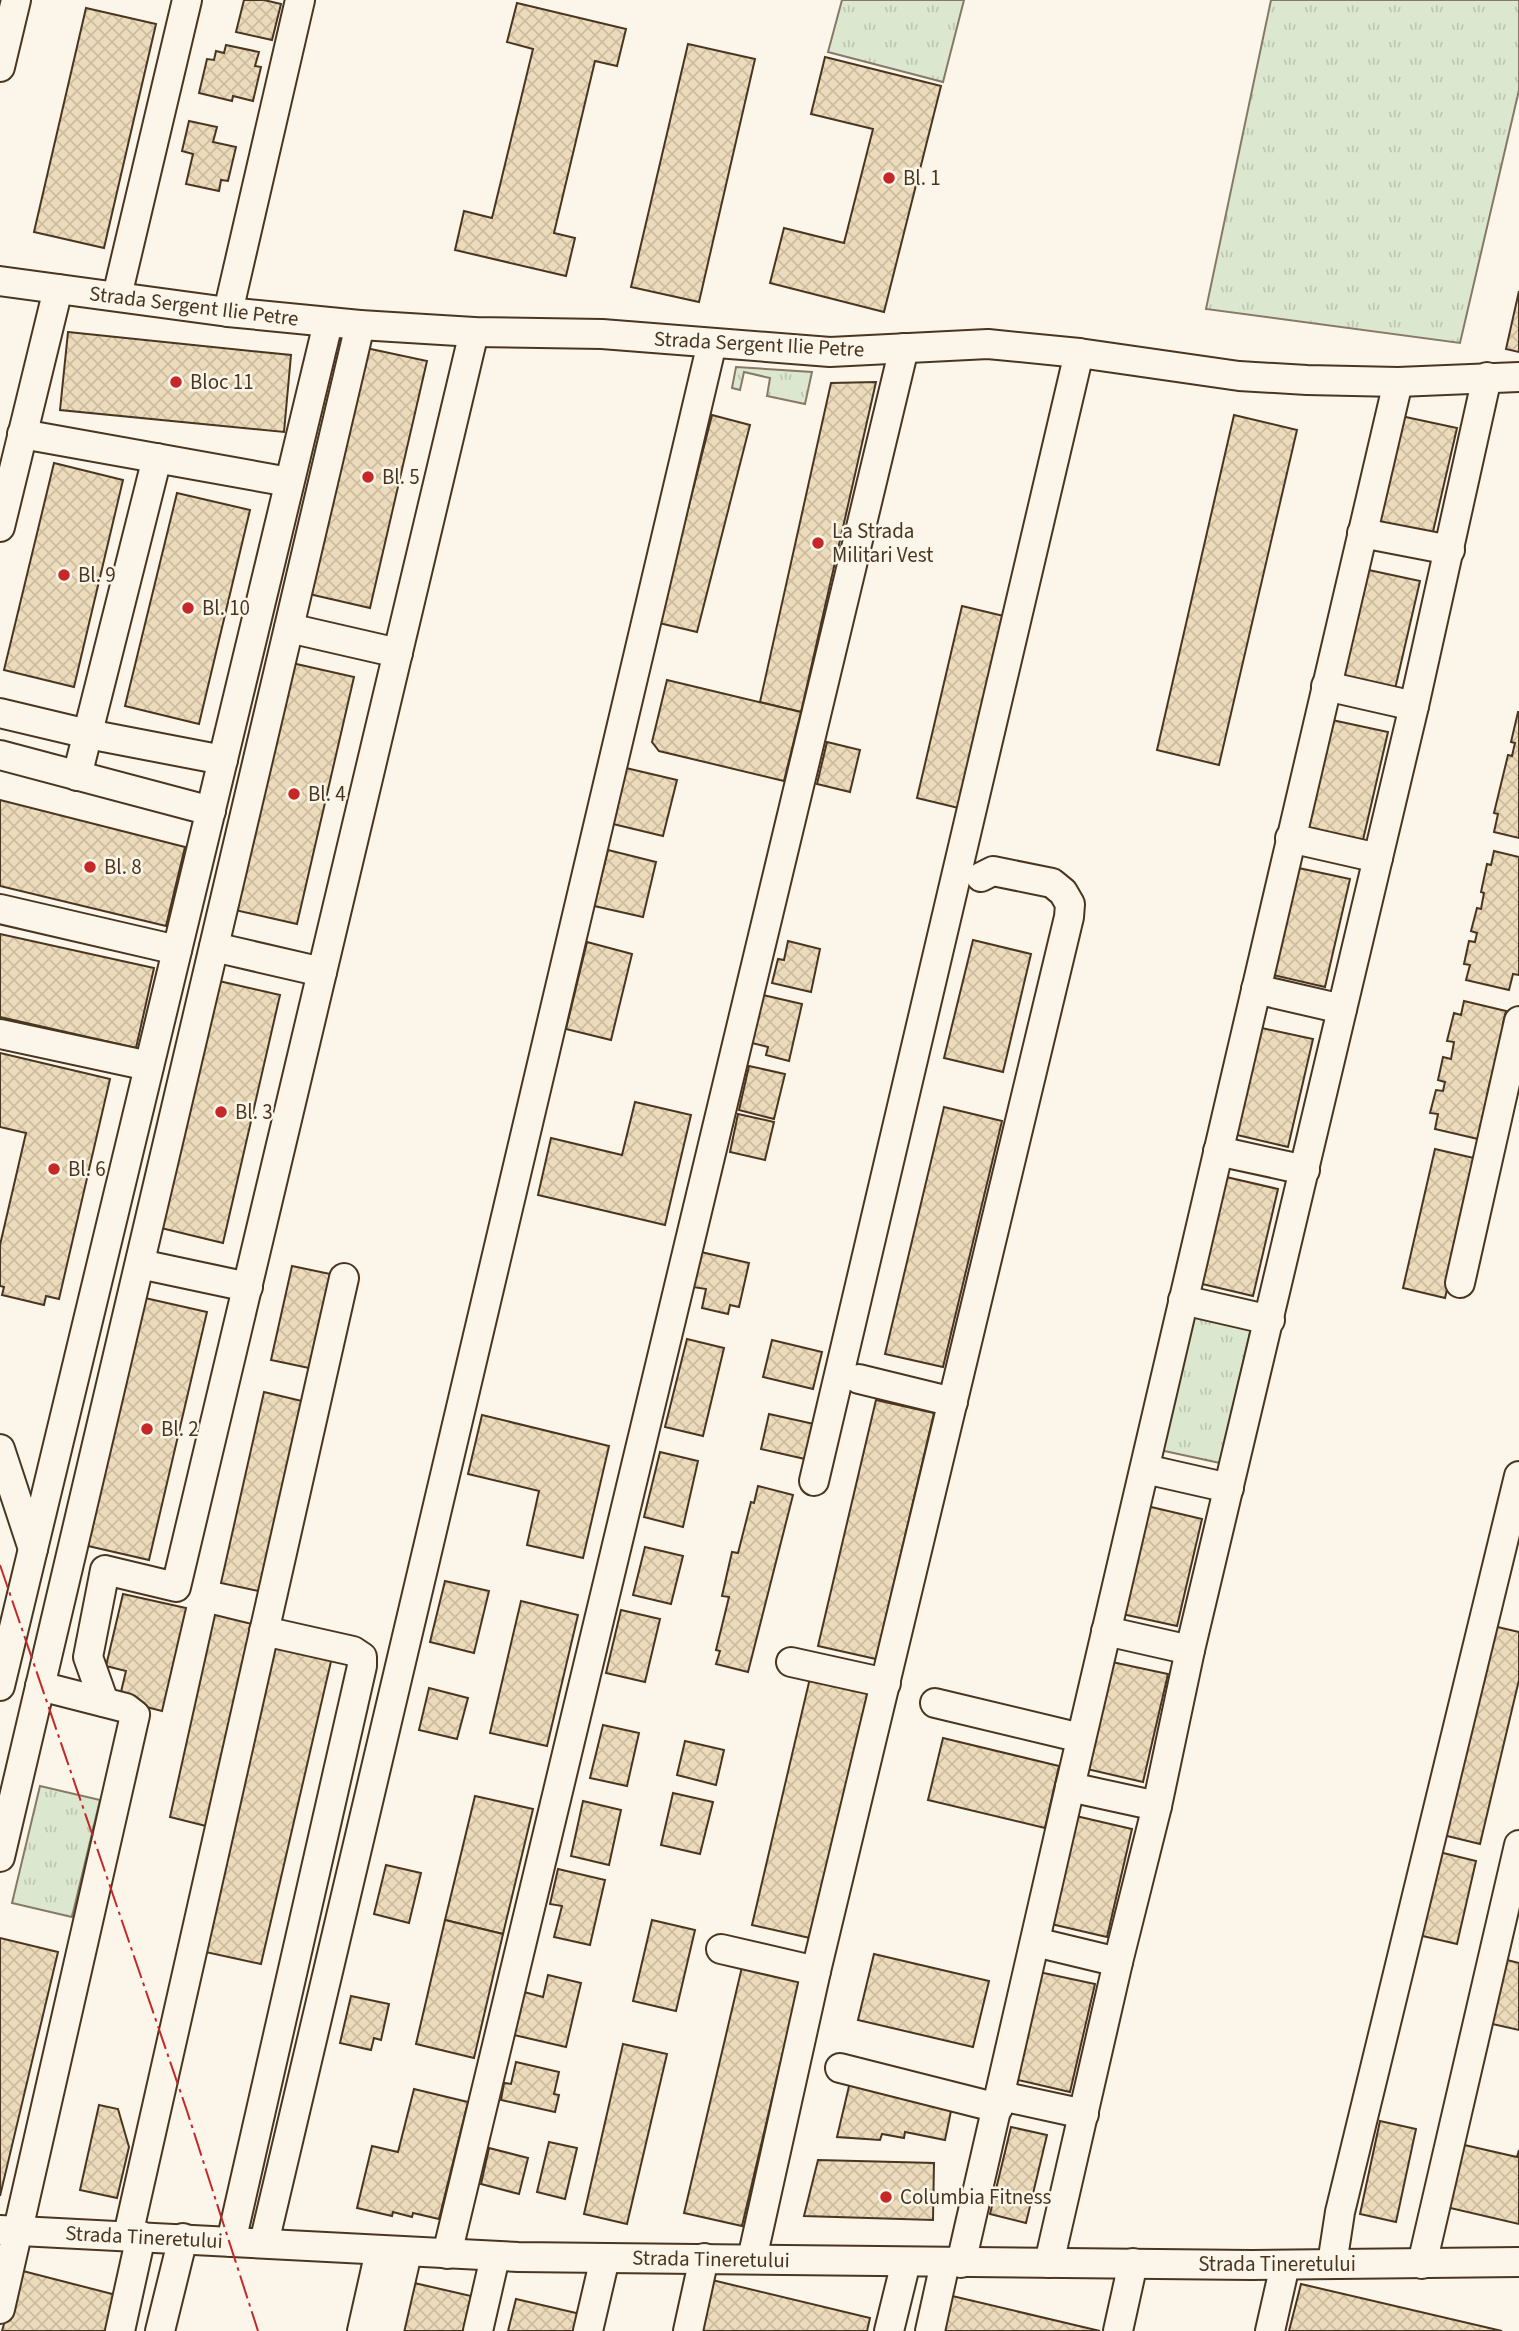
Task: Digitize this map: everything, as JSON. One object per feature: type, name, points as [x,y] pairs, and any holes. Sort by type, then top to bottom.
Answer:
[{"type":"street","points":[[0,68],[16,0]]},
{"type":"street","points":[[117,296],[187,0]]},
{"type":"street","points":[[228,312],[300,0]]},
{"type":"street","name":"Strada Sergent Ilie Petre","points":[[0,281],[328,323],[474,332],[602,334],[830,352],[988,344],[1239,376],[1398,382],[1519,377]]},
{"type":"street","points":[[0,527],[58,289]]},
{"type":"street","points":[[0,1686],[4,1640],[33,1549],[328,323]]},
{"type":"street","points":[[0,1857],[360,325]]},
{"type":"street","points":[[104,1702],[88,1657],[105,1570],[176,1587],[474,332]]},
{"type":"street","points":[[264,2243],[712,343]]},
{"type":"street","points":[[447,2254],[904,348]]},
{"type":"street","points":[[814,1481],[1079,354]]},
{"type":"street","points":[[1049,2263],[1157,1806],[1190,1650],[1415,706],[1487,377]]},
{"type":"street","points":[[929,2331],[953,2263],[999,2102],[1081,1738],[1398,382]]},
{"type":"street","points":[[22,435],[289,482]]},
{"type":"street","points":[[77,776],[157,458]]},
{"type":"street","points":[[1362,533],[1450,550]]},
{"type":"street","points":[[289,628],[398,653]]},
{"type":"street","points":[[1326,686],[1415,706]]},
{"type":"street","points":[[0,713],[88,734],[223,760]]},
{"type":"street","points":[[0,755],[211,811]]},
{"type":"street","points":[[1290,838],[1378,858]]},
{"type":"street","points":[[752,2259],[816,1971],[1069,917],[1070,904],[1063,892],[1052,883],[993,871],[981,877]]},
{"type":"street","points":[[0,909],[177,950]]},
{"type":"street","points":[[214,947],[322,972]]},
{"type":"street","points":[[1256,989],[1342,1009]]},
{"type":"street","points":[[1460,1283],[1519,1021]]},
{"type":"street","points":[[0,1034],[149,1066]]},
{"type":"street","points":[[1218,1151],[1305,1170]]},
{"type":"street","points":[[140,1264],[248,1287]]},
{"type":"street","points":[[120,2331],[135,2236],[264,1631],[344,1278]]},
{"type":"street","points":[[1183,1300],[1270,1320]]},
{"type":"street","points":[[859,1379],[953,1402]]},
{"type":"street","points":[[0,1449],[33,1549]]},
{"type":"street","points":[[1145,1469],[1229,1488]]},
{"type":"street","points":[[1332,2264],[1340,2212],[1519,1476]]},
{"type":"street","points":[[231,2242],[362,1666],[362,1657],[353,1651],[264,1631]]},
{"type":"street","points":[[1106,1632],[1190,1650]]},
{"type":"street","points":[[791,1662],[886,1683]]},
{"type":"street","points":[[0,2309],[8,2230],[135,1715],[126,1708],[40,1686]]},
{"type":"street","points":[[935,1703],[1081,1738]]},
{"type":"street","points":[[1070,1787],[1157,1806]]},
{"type":"street","points":[[1422,2264],[1519,1845]]},
{"type":"street","points":[[1035,1942],[1118,1962]]},
{"type":"street","points":[[721,1949],[816,1971]]},
{"type":"street","points":[[840,2068],[999,2102],[1084,2114]]},
{"type":"street","name":"Strada Tineretului","points":[[8,2230],[495,2257],[1285,2265],[1519,2262]]},
{"type":"street","points":[[160,2331],[183,2238]]},
{"type":"street","points":[[362,2331],[394,2252]]},
{"type":"street","points":[[389,2331],[394,2252]]},
{"type":"street","points":[[478,2331],[495,2257]]},
{"type":"street","points":[[588,2331],[605,2258]]},
{"type":"street","points":[[688,2331],[704,2258]]},
{"type":"street","points":[[889,2331],[906,2262]]},
{"type":"street","points":[[1118,2331],[1133,2263]]},
{"type":"street","points":[[1270,2331],[1285,2265]]},
{"type":"green space","points":[[842,0],[964,0],[943,82],[828,52]]},
{"type":"green space","points":[[1271,0],[1519,0],[1519,90],[1460,343],[1206,309]]},
{"type":"green space","points":[[736,367],[812,372],[805,404],[767,396],[770,378],[744,372],[740,390],[732,388]]},
{"type":"green space","points":[[1187,1309],[1252,1324],[1220,1463],[1155,1449]]},
{"type":"green space","points":[[40,1786],[100,1800],[72,1917],[12,1903]]},
{"type":"building","points":[[244,0],[264,0],[281,4],[272,40],[236,32]]},
{"type":"building","points":[[517,3],[626,29],[617,66],[595,61],[554,233],[575,238],[566,276],[455,250],[464,211],[492,218],[533,49],[507,42]]},
{"type":"building","points":[[86,8],[156,24],[104,248],[34,232]]},
{"type":"building","points":[[688,44],[755,59],[699,302],[631,287]]},
{"type":"building","points":[[226,45],[259,52],[255,66],[261,67],[253,101],[233,96],[232,101],[199,93],[207,59],[214,60],[216,51],[224,53]]},
{"type":"building","name":"Bl. 1","points":[[825,57],[941,86],[884,312],[770,283],[784,228],[844,243],[873,129],[811,114]]},
{"type":"building","points":[[189,121],[217,127],[213,142],[236,147],[228,181],[221,180],[219,191],[186,184],[193,154],[182,151]]},
{"type":"building","points":[[1519,291],[1519,352],[1506,349]]},
{"type":"building","name":"Bloc 11","points":[[68,332],[291,355],[284,432],[60,410]]},
{"type":"building","name":"Bl. 5","points":[[366,348],[427,361],[370,608],[309,594]]},
{"type":"building","name":"La Strada Militari Vest","points":[[876,382],[801,712],[760,702],[831,383]]},
{"type":"building","points":[[712,415],[750,425],[697,632],[659,623]]},
{"type":"building","points":[[1234,415],[1297,430],[1219,765],[1157,750]]},
{"type":"building","points":[[1401,416],[1457,428],[1432,536],[1376,523]]},
{"type":"building","name":"Bl. 9","points":[[54,463],[123,480],[74,687],[4,670]]},
{"type":"building","name":"Bl. 10","points":[[177,493],[250,510],[199,724],[125,706]]},
{"type":"building","points":[[1364,569],[1420,581],[1395,689],[1339,676]]},
{"type":"building","points":[[962,606],[1012,618],[967,810],[917,798]]},
{"type":"building","name":"Bl. 4","points":[[292,663],[354,677],[297,924],[235,910]]},
{"type":"building","points":[[667,680],[801,712],[784,781],[659,751],[652,742]]},
{"type":"building","points":[[1518,712],[1519,838],[1494,832],[1498,814],[1494,813],[1508,755],[1512,756],[1515,743],[1511,742]]},
{"type":"building","points":[[1332,720],[1388,732],[1363,840],[1307,827]]},
{"type":"building","points":[[827,742],[860,750],[850,792],[817,784]]},
{"type":"building","points":[[626,768],[677,780],[663,836],[613,824]]},
{"type":"building","name":"Bl. 8","points":[[0,800],[185,847],[166,926],[0,886]]},
{"type":"building","points":[[608,850],[656,862],[643,917],[594,906]]},
{"type":"building","points":[[1494,851],[1519,857],[1519,975],[1513,974],[1509,990],[1466,980],[1470,965],[1464,964],[1469,941],[1475,942],[1477,933],[1471,931],[1477,908],[1481,909],[1484,893],[1481,892],[1487,864],[1491,865]]},
{"type":"building","points":[[1294,867],[1350,879],[1325,987],[1269,974]]},
{"type":"building","points":[[0,934],[154,968],[136,1048],[0,1017]]},
{"type":"building","points":[[973,940],[1031,954],[1003,1072],[944,1058]]},
{"type":"building","points":[[788,941],[820,949],[811,992],[772,983],[778,959],[784,960]]},
{"type":"building","points":[[587,942],[632,954],[611,1040],[566,1029]]},
{"type":"building","name":"Bl. 3","points":[[219,981],[280,995],[223,1243],[161,1228]]},
{"type":"building","points":[[763,995],[802,1004],[789,1061],[766,1055],[768,1047],[752,1043]]},
{"type":"building","points":[[1464,1001],[1506,1011],[1503,1023],[1512,1025],[1500,1077],[1492,1075],[1487,1095],[1495,1097],[1488,1125],[1481,1123],[1478,1139],[1435,1129],[1438,1114],[1430,1113],[1436,1090],[1443,1091],[1445,1082],[1438,1080],[1443,1057],[1451,1059],[1454,1042],[1447,1041],[1454,1013],[1461,1015]]},
{"type":"building","points":[[1257,1027],[1313,1039],[1288,1147],[1233,1134]]},
{"type":"building","name":"Bl. 6","points":[[0,1053],[110,1079],[59,1299],[46,1296],[44,1305],[2,1295],[4,1287],[0,1286],[0,1245],[26,1133],[0,1127]]},
{"type":"building","points":[[749,1066],[785,1074],[774,1119],[739,1110]]},
{"type":"building","points":[[635,1102],[691,1115],[665,1225],[538,1195],[551,1138],[622,1155]]},
{"type":"building","points":[[944,1107],[1002,1121],[943,1367],[885,1354]]},
{"type":"building","points":[[738,1114],[774,1122],[765,1160],[730,1152]]},
{"type":"building","points":[[1435,1149],[1478,1159],[1445,1298],[1403,1288]]},
{"type":"building","points":[[1222,1176],[1278,1189],[1253,1296],[1198,1283]]},
{"type":"building","points":[[701,1252],[749,1263],[739,1307],[730,1305],[728,1314],[702,1308],[706,1289],[693,1287]]},
{"type":"building","points":[[292,1266],[335,1275],[314,1369],[271,1360]]},
{"type":"building","name":"Bl. 2","points":[[145,1298],[207,1312],[149,1560],[88,1546]]},
{"type":"building","points":[[687,1339],[724,1348],[703,1436],[665,1427]]},
{"type":"building","points":[[772,1340],[822,1352],[813,1389],[763,1377]]},
{"type":"building","points":[[264,1392],[306,1402],[263,1592],[221,1583]]},
{"type":"building","points":[[876,1400],[934,1413],[876,1659],[818,1646]]},
{"type":"building","points":[[769,1414],[814,1424],[805,1459],[761,1449]]},
{"type":"building","points":[[482,1415],[609,1446],[583,1558],[527,1545],[539,1491],[468,1474]]},
{"type":"building","points":[[660,1452],[698,1461],[683,1527],[644,1517]]},
{"type":"building","points":[[758,1486],[793,1495],[748,1672],[716,1664],[720,1651],[716,1650],[729,1597],[722,1596],[732,1552],[738,1553],[751,1502],[754,1503]]},
{"type":"building","points":[[1147,1506],[1202,1519],[1177,1626],[1122,1614]]},
{"type":"building","points":[[645,1547],[683,1556],[671,1604],[633,1595]]},
{"type":"building","points":[[445,1581],[489,1591],[474,1653],[430,1642]]},
{"type":"building","points":[[123,1594],[186,1608],[162,1711],[119,1700],[126,1671],[106,1666]]},
{"type":"building","points":[[521,1601],[578,1615],[547,1746],[490,1733]]},
{"type":"building","points":[[621,1610],[660,1619],[645,1682],[606,1673]]},
{"type":"building","points":[[215,1615],[256,1625],[210,1827],[170,1817]]},
{"type":"building","points":[[1489,1625],[1519,1632],[1519,1680],[1480,1844],[1439,1834]]},
{"type":"building","points":[[271,1643],[332,1657],[261,1964],[201,1951]]},
{"type":"building","points":[[1112,1662],[1168,1674],[1143,1782],[1087,1769]]},
{"type":"building","points":[[810,1678],[868,1692],[810,1938],[752,1925]]},
{"type":"building","points":[[429,1688],[468,1698],[457,1739],[419,1730]]},
{"type":"building","points":[[603,1725],[639,1733],[627,1786],[590,1778]]},
{"type":"building","points":[[943,1738],[1059,1766],[1045,1828],[928,1800]]},
{"type":"building","points":[[685,1741],[724,1750],[716,1785],[677,1775]]},
{"type":"building","points":[[673,1793],[713,1802],[700,1854],[661,1845]]},
{"type":"building","points":[[475,1796],[533,1809],[503,1934],[445,1920]]},
{"type":"building","points":[[583,1801],[621,1810],[609,1865],[571,1856]]},
{"type":"building","points":[[1076,1816],[1132,1829],[1107,1937],[1051,1924]]},
{"type":"building","points":[[1435,1851],[1476,1861],[1457,1944],[1414,1934]]},
{"type":"building","points":[[386,1865],[421,1873],[409,1923],[374,1914]]},
{"type":"building","points":[[558,1869],[605,1880],[590,1945],[554,1937],[562,1906],[550,1904]]},
{"type":"building","points":[[445,1920],[503,1934],[474,2058],[416,2044]]},
{"type":"building","points":[[652,1920],[695,1930],[676,2011],[633,2001]]},
{"type":"building","points":[[0,1938],[58,1952],[0,2196]]},
{"type":"building","points":[[874,1954],[989,1981],[973,2047],[858,2020]]},
{"type":"building","points":[[1503,1959],[1519,1963],[1519,2030],[1488,2023]]},
{"type":"building","points":[[742,1967],[800,1980],[742,2226],[684,2213]]},
{"type":"building","points":[[1039,1972],[1095,1984],[1070,2092],[1014,2079]]},
{"type":"building","points":[[548,1975],[581,1983],[566,2047],[514,2035],[524,1992],[543,1997]]},
{"type":"building","points":[[351,1996],[389,2004],[381,2040],[374,2038],[371,2050],[340,2043]]},
{"type":"building","points":[[623,2044],[667,2054],[627,2224],[584,2214]]},
{"type":"building","points":[[516,2062],[559,2072],[554,2094],[559,2095],[555,2112],[501,2100],[504,2083],[511,2084]]},
{"type":"building","points":[[850,2082],[952,2106],[945,2140],[905,2132],[904,2138],[882,2134],[880,2140],[837,2137]]},
{"type":"building","points":[[414,2089],[468,2102],[439,2219],[413,2213],[412,2217],[393,2212],[392,2216],[357,2208],[372,2146],[398,2152]]},
{"type":"building","points":[[99,2105],[118,2109],[129,2147],[117,2198],[80,2190]]},
{"type":"building","points":[[1380,2121],[1416,2129],[1396,2222],[1360,2214]]},
{"type":"building","points":[[1011,2127],[1047,2135],[1026,2223],[990,2214]]},
{"type":"building","points":[[549,2142],[577,2148],[565,2199],[537,2192]]},
{"type":"building","points":[[1460,2144],[1517,2157],[1519,2150],[1519,2224],[1446,2207]]},
{"type":"building","points":[[489,2148],[528,2158],[519,2194],[481,2184]]},
{"type":"building","points":[[818,2160],[934,2163],[933,2220],[804,2216]]},
{"type":"building","points":[[19,2270],[120,2296],[111,2331],[2,2331]]},
{"type":"building","points":[[712,2280],[870,2318],[867,2331],[700,2331]]},
{"type":"building","points":[[410,2282],[471,2296],[463,2331],[400,2331]]},
{"type":"building","points":[[1301,2284],[1502,2331],[1289,2331]]},
{"type":"building","points":[[948,2295],[1100,2331],[940,2331]]},
{"type":"building","points":[[516,2299],[589,2316],[585,2331],[508,2331]]},
{"type":"power","points":[[0,1565],[187,2111],[258,2331]]},
{"type":"place","name":"Bl. 1","points":[[889,178]]},
{"type":"place","name":"Bloc 11","points":[[176,382]]},
{"type":"place","name":"Bl. 5","points":[[368,477]]},
{"type":"place","name":"La Strada Militari Vest","points":[[818,543]]},
{"type":"place","name":"Bl. 9","points":[[64,575]]},
{"type":"place","name":"Bl. 10","points":[[188,608]]},
{"type":"place","name":"Bl. 4","points":[[294,794]]},
{"type":"place","name":"Bl. 8","points":[[90,867]]},
{"type":"place","name":"Bl. 3","points":[[221,1112]]},
{"type":"place","name":"Bl. 6","points":[[54,1169]]},
{"type":"place","name":"Bl. 2","points":[[147,1429]]},
{"type":"place","name":"Columbia Fitness","points":[[886,2197]]}]
